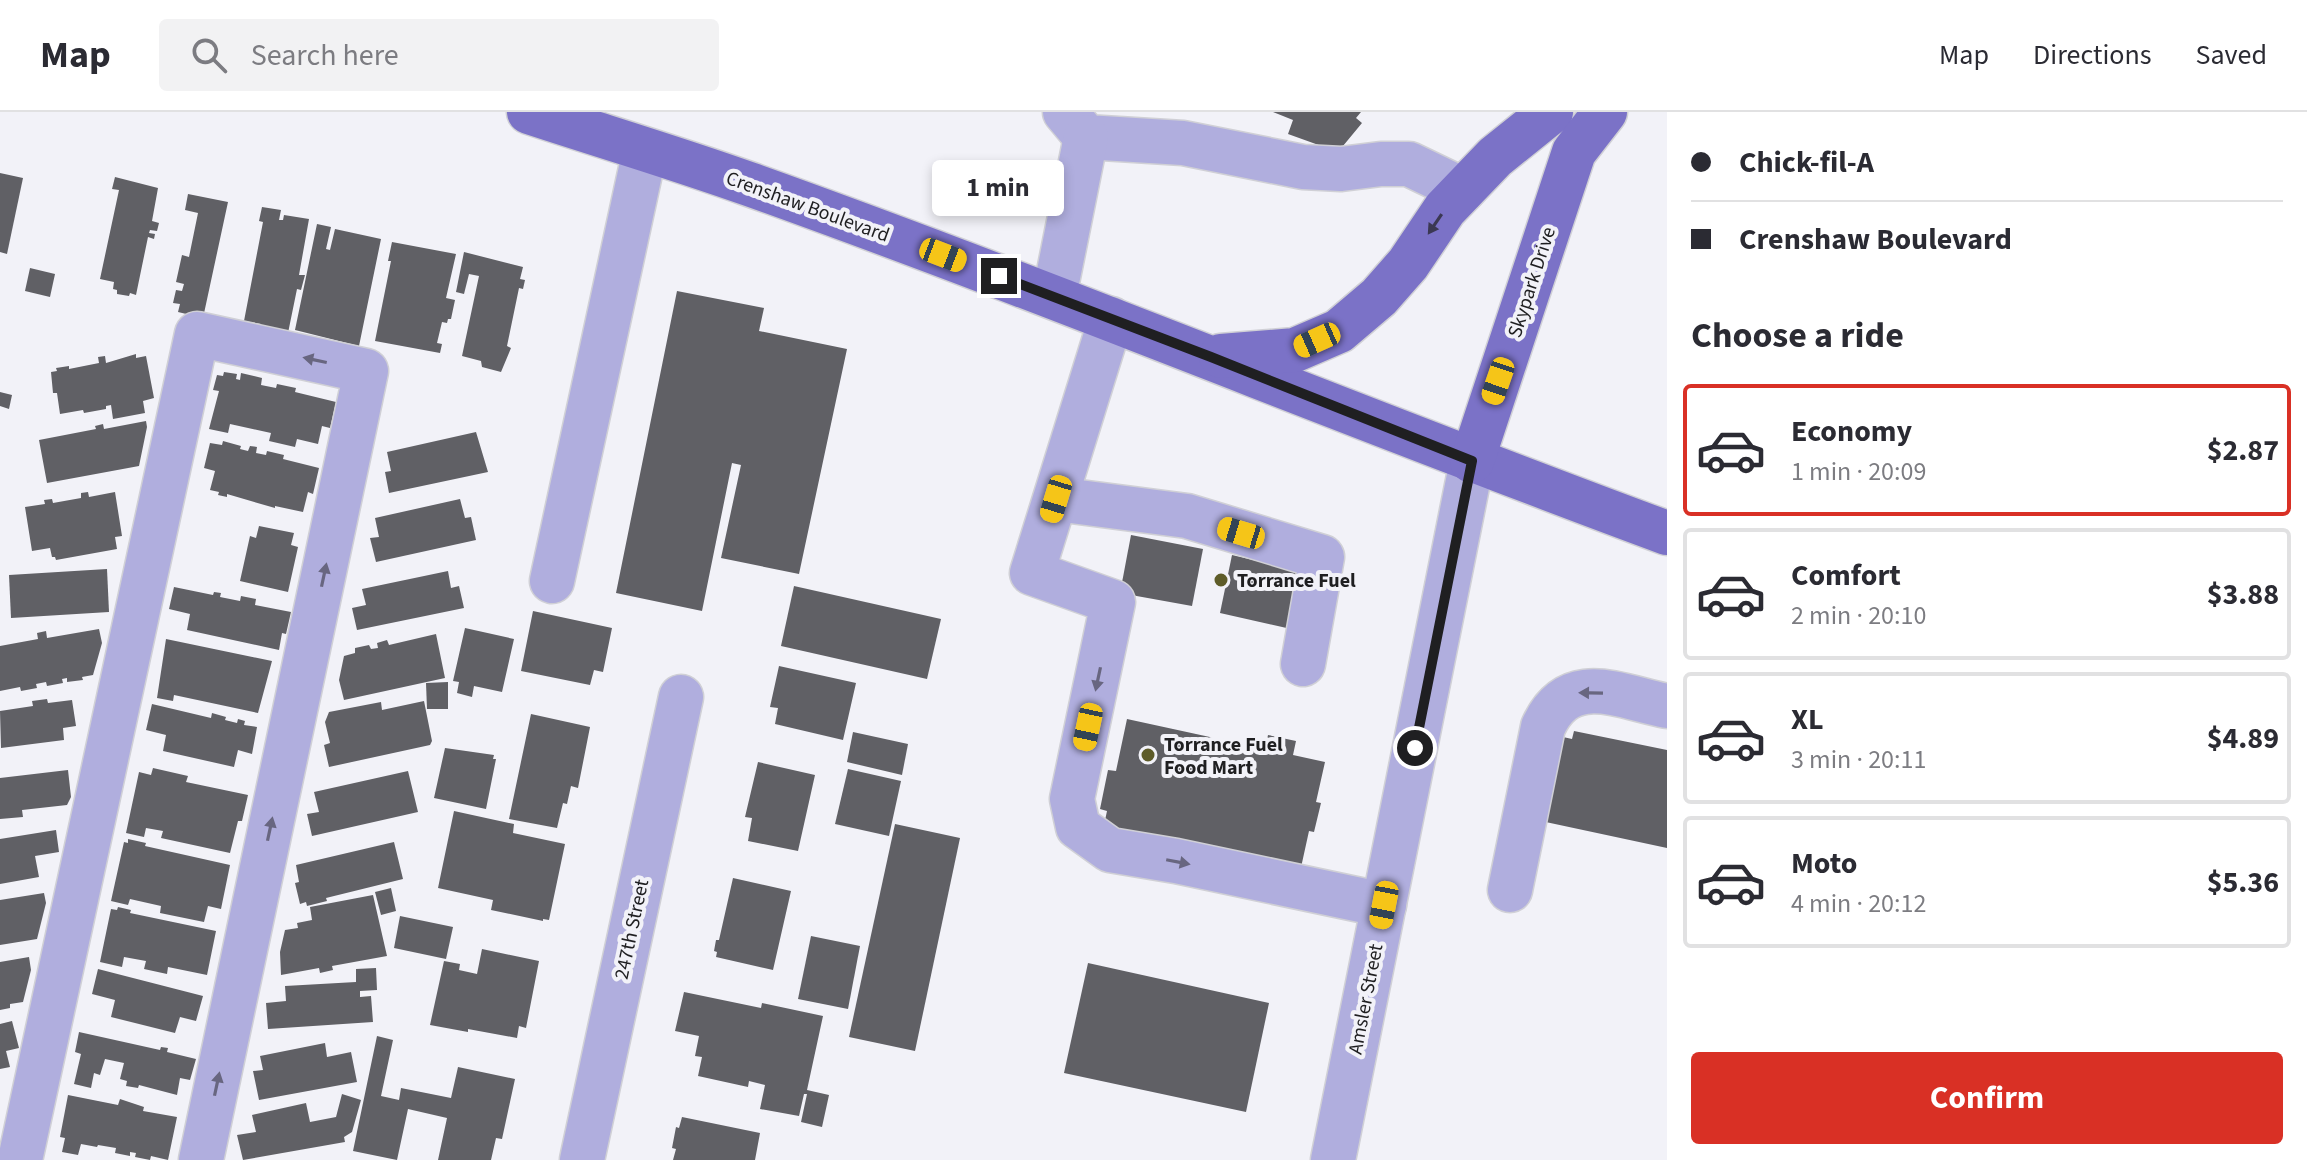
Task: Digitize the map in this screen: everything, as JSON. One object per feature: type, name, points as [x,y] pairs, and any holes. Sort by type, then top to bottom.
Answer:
[{"type":"main road","name":"Crenshaw Boulevard","points":[[529,112],[760,188],[1054,297],[1472,461],[1667,533]]},
{"type":"main road","points":[[1211,357],[1295,350],[1339,331],[1379,297],[1408,264],[1445,209],[1463,190],[1495,157],[1551,112]]},
{"type":"main road","name":"Skypark Drive","points":[[1472,461],[1574,152],[1605,112]]},
{"type":"street","points":[[1054,297],[1076,124],[1303,167],[1341,169],[1409,164],[1463,190]]},
{"type":"street","points":[[552,581],[645,150]]},
{"type":"street","points":[[1111,319],[1032,573],[1113,602],[1072,799],[1078,827],[1110,850],[1384,905]]},
{"type":"street","points":[[20,1160],[197,334],[366,371],[201,1160]]},
{"type":"street","name":"Amsler Street","points":[[1333,1160],[1472,461]]},
{"type":"street","points":[[1056,499],[1187,516],[1322,557],[1303,664]]},
{"type":"street","points":[[1510,890],[1543,727],[1550,711],[1563,699],[1582,690],[1667,706]]},
{"type":"street","name":"247th Street","points":[[582,1160],[681,697]]},
{"type":"building","points":[[1273,112],[1361,112],[1356,118],[1362,123],[1338,152],[1288,134],[1293,120]]},
{"type":"building","points":[[0,173],[23,178],[7,254],[0,252]]},
{"type":"building","points":[[115,177],[158,188],[152,221],[159,223],[157,231],[150,230],[149,233],[155,234],[154,239],[148,237],[136,295],[117,294],[117,290],[113,289],[114,282],[100,279],[119,190],[112,189]]},
{"type":"building","points":[[188,194],[228,202],[203,318],[178,312],[180,304],[173,303],[176,290],[182,291],[184,284],[176,282],[182,255],[189,257],[198,213],[185,210]]},
{"type":"building","points":[[262,207],[281,210],[279,220],[283,220],[284,215],[309,219],[299,275],[305,275],[301,290],[297,289],[288,333],[244,321],[263,222],[259,221]]},
{"type":"building","points":[[317,224],[331,227],[326,249],[330,250],[335,229],[381,239],[359,346],[295,330]]},
{"type":"building","points":[[392,242],[456,254],[446,298],[455,300],[451,319],[447,323],[442,322],[437,343],[442,344],[440,353],[375,341]]},
{"type":"building","points":[[464,252],[523,267],[520,279],[525,280],[523,289],[519,288],[507,346],[511,348],[501,372],[482,367],[481,361],[462,356],[479,276],[469,274],[464,294],[456,292]]},
{"type":"building","points":[[30,268],[55,274],[50,297],[25,291]]},
{"type":"building","points":[[677,291],[764,308],[759,331],[847,349],[799,574],[721,558],[741,465],[732,463],[702,611],[616,593]]},
{"type":"building","points":[[136,354],[136,358],[146,356],[154,398],[143,401],[145,413],[113,419],[111,405],[106,409],[84,413],[83,410],[60,414],[57,393],[53,393],[51,372],[57,371],[56,368],[69,366],[69,369],[99,363],[98,357],[105,356],[106,363]]},
{"type":"building","points":[[224,372],[237,374],[236,379],[240,380],[241,373],[262,378],[261,385],[296,388],[295,392],[336,402],[330,428],[322,426],[318,444],[297,439],[295,447],[269,441],[271,433],[230,424],[228,433],[209,429],[219,391],[213,390],[217,375],[223,376]]},
{"type":"building","points":[[0,392],[12,395],[9,409],[0,406]]},
{"type":"building","points":[[146,421],[139,466],[47,483],[39,440],[96,429],[95,426],[103,424],[104,429]]},
{"type":"building","points":[[476,432],[488,472],[389,493],[385,472],[391,471],[387,452]]},
{"type":"building","points":[[223,441],[248,451],[250,446],[257,447],[256,453],[266,455],[267,451],[284,455],[283,459],[319,468],[313,494],[308,492],[303,512],[275,508],[227,494],[227,497],[218,495],[219,492],[210,490],[215,471],[204,468],[210,443],[222,445]]},
{"type":"building","points":[[88,492],[89,497],[115,492],[122,536],[115,537],[117,549],[56,560],[50,548],[32,551],[25,507],[45,504],[44,500],[52,499],[53,503],[81,498],[81,493]]},
{"type":"building","points":[[460,499],[465,518],[471,517],[476,540],[376,562],[370,538],[379,537],[375,518]]},
{"type":"building","points":[[259,526],[294,533],[291,545],[298,547],[288,592],[240,581],[250,536],[256,538]]},
{"type":"building","points":[[1131,535],[1203,549],[1192,606],[1120,593]]},
{"type":"building","points":[[1232,555],[1304,572],[1291,629],[1220,613]]},
{"type":"building","points":[[107,569],[109,612],[11,618],[9,575]]},
{"type":"building","points":[[448,571],[451,588],[459,586],[464,608],[357,630],[352,608],[366,605],[362,589]]},
{"type":"building","points":[[794,586],[941,619],[927,679],[781,646]]},
{"type":"building","points":[[174,587],[213,595],[214,592],[221,593],[220,597],[240,601],[241,596],[256,599],[255,605],[291,612],[279,650],[187,630],[190,614],[169,609]]},
{"type":"building","points":[[533,611],[612,628],[603,672],[594,670],[590,685],[521,671]]},
{"type":"building","points":[[465,628],[514,639],[502,692],[474,686],[472,697],[457,693],[459,682],[453,681]]},
{"type":"building","points":[[99,629],[102,643],[93,675],[82,677],[83,680],[67,682],[67,678],[62,679],[63,683],[47,686],[46,682],[36,684],[37,688],[21,691],[20,687],[0,691],[0,646],[38,639],[37,633],[46,631],[47,638]]},
{"type":"building","points":[[436,634],[445,678],[344,700],[339,680],[344,656],[355,653],[355,648],[369,645],[371,649],[378,648],[377,643],[387,640],[389,645]]},
{"type":"building","points":[[166,639],[272,661],[258,713],[174,695],[173,701],[157,698]]},
{"type":"building","points":[[779,666],[856,683],[843,740],[775,724],[778,708],[770,707]]},
{"type":"building","points":[[448,682],[448,709],[427,709],[426,683]]},
{"type":"building","points":[[47,699],[48,703],[72,700],[76,726],[63,728],[64,740],[1,748],[0,711],[33,706],[32,701]]},
{"type":"building","points":[[424,701],[432,741],[430,745],[329,767],[324,745],[330,743],[325,722],[329,712],[381,702],[382,710]]},
{"type":"building","points":[[152,704],[211,718],[212,713],[226,717],[225,720],[237,723],[238,719],[245,721],[244,725],[257,727],[252,754],[238,750],[234,767],[163,751],[166,735],[146,730]]},
{"type":"building","points":[[531,714],[590,727],[578,788],[571,786],[557,828],[509,819]]},
{"type":"building","points":[[1127,719],[1265,749],[1268,735],[1296,741],[1293,755],[1325,762],[1316,802],[1321,803],[1314,832],[1309,831],[1300,872],[1103,830],[1107,811],[1100,809],[1108,770],[1116,771]]},
{"type":"building","points":[[1574,731],[1667,750],[1667,848],[1527,818],[1545,733],[1572,739]]},
{"type":"building","points":[[853,732],[908,744],[902,775],[847,762]]},
{"type":"building","points":[[445,748],[494,755],[493,759],[496,759],[486,809],[434,798]]},
{"type":"building","points":[[758,762],[815,775],[798,851],[748,841],[752,818],[745,817]]},
{"type":"building","points":[[153,768],[188,776],[186,782],[248,795],[230,853],[161,838],[163,831],[146,828],[144,837],[126,833],[139,772],[151,775]]},
{"type":"building","points":[[848,769],[901,781],[889,836],[835,824]]},
{"type":"building","points":[[68,770],[71,797],[67,805],[22,810],[23,817],[0,819],[0,778]]},
{"type":"building","points":[[408,771],[418,812],[312,836],[307,814],[319,812],[314,792]]},
{"type":"building","points":[[454,811],[514,824],[513,833],[565,844],[549,920],[491,910],[493,900],[438,888]]},
{"type":"building","points":[[895,824],[960,838],[915,1051],[849,1037]]},
{"type":"building","points":[[56,830],[59,852],[35,856],[39,877],[0,884],[0,839]]},
{"type":"building","points":[[128,839],[146,843],[145,846],[230,865],[221,909],[208,906],[204,922],[160,913],[161,906],[130,899],[128,905],[111,901],[124,842],[128,843]]},
{"type":"building","points":[[394,842],[403,879],[326,898],[327,901],[307,906],[306,902],[300,904],[295,883],[299,882],[296,865]]},
{"type":"building","points":[[733,878],[791,891],[773,970],[716,957],[716,940],[719,940]]},
{"type":"building","points":[[391,888],[396,911],[381,915],[375,892]]},
{"type":"building","points":[[44,893],[46,903],[37,939],[0,945],[0,900]]},
{"type":"building","points":[[373,895],[387,956],[332,966],[333,970],[320,973],[319,968],[281,975],[280,952],[285,930],[298,928],[297,923],[312,920],[310,907]]},
{"type":"building","points":[[118,907],[131,910],[130,913],[216,931],[207,975],[168,967],[167,974],[144,969],[146,961],[124,957],[122,967],[100,962],[111,909],[117,910]]},
{"type":"building","points":[[400,916],[453,927],[446,959],[394,948]]},
{"type":"building","points":[[811,936],[860,946],[848,1009],[798,999]]},
{"type":"building","points":[[482,949],[539,961],[526,1028],[519,1026],[517,1038],[430,1025],[444,961],[460,964],[459,970],[477,974]]},
{"type":"building","points":[[29,957],[31,970],[23,1002],[0,1010],[0,962]]},
{"type":"building","points":[[1088,963],[1269,1003],[1246,1112],[1064,1073]]},
{"type":"building","points":[[376,968],[377,990],[360,991],[360,997],[371,996],[373,1022],[268,1029],[266,1003],[286,1001],[285,986],[356,982],[356,969]]},
{"type":"building","points":[[98,969],[203,996],[196,1021],[180,1017],[175,1033],[111,1017],[115,1000],[92,994]]},
{"type":"building","points":[[684,992],[761,1008],[762,1003],[823,1016],[807,1090],[829,1095],[822,1127],[801,1122],[807,1094],[804,1094],[799,1116],[760,1109],[765,1085],[749,1081],[748,1087],[698,1076],[702,1057],[695,1056],[699,1036],[675,1031]]},
{"type":"building","points":[[12,1021],[19,1048],[6,1051],[10,1067],[0,1069],[0,1024]]},
{"type":"building","points":[[79,1032],[160,1050],[161,1047],[168,1048],[167,1052],[196,1059],[190,1080],[180,1078],[177,1095],[139,1085],[138,1088],[126,1086],[127,1081],[120,1079],[124,1063],[105,1059],[100,1075],[94,1073],[91,1088],[74,1084],[81,1054],[75,1052]]},
{"type":"building","points":[[377,1036],[393,1040],[381,1096],[399,1100],[401,1088],[451,1098],[458,1067],[515,1079],[502,1139],[496,1138],[491,1160],[438,1160],[447,1118],[408,1109],[397,1160],[353,1151]]},
{"type":"building","points":[[325,1043],[327,1057],[351,1052],[357,1082],[259,1100],[253,1071],[263,1070],[260,1056]]},
{"type":"building","points":[[342,1094],[361,1100],[352,1132],[344,1137],[345,1142],[243,1160],[237,1135],[256,1132],[252,1115],[306,1103],[310,1122],[336,1117]]},
{"type":"building","points":[[68,1095],[118,1105],[120,1099],[144,1107],[143,1111],[177,1117],[168,1160],[151,1156],[150,1160],[135,1157],[136,1153],[130,1152],[130,1156],[115,1153],[116,1148],[98,1145],[81,1144],[78,1155],[62,1152],[65,1138],[60,1137]]},
{"type":"building","points":[[682,1117],[760,1133],[755,1160],[673,1160],[676,1127],[679,1128]]},
{"type":"place","name":"Torrance Fuel","points":[[1221,580]]},
{"type":"place","name":"Torrance Fuel Food Mart","points":[[1148,755]]},
{"type":"route","points":[[999,276],[1472,461],[1415,748]]}]
